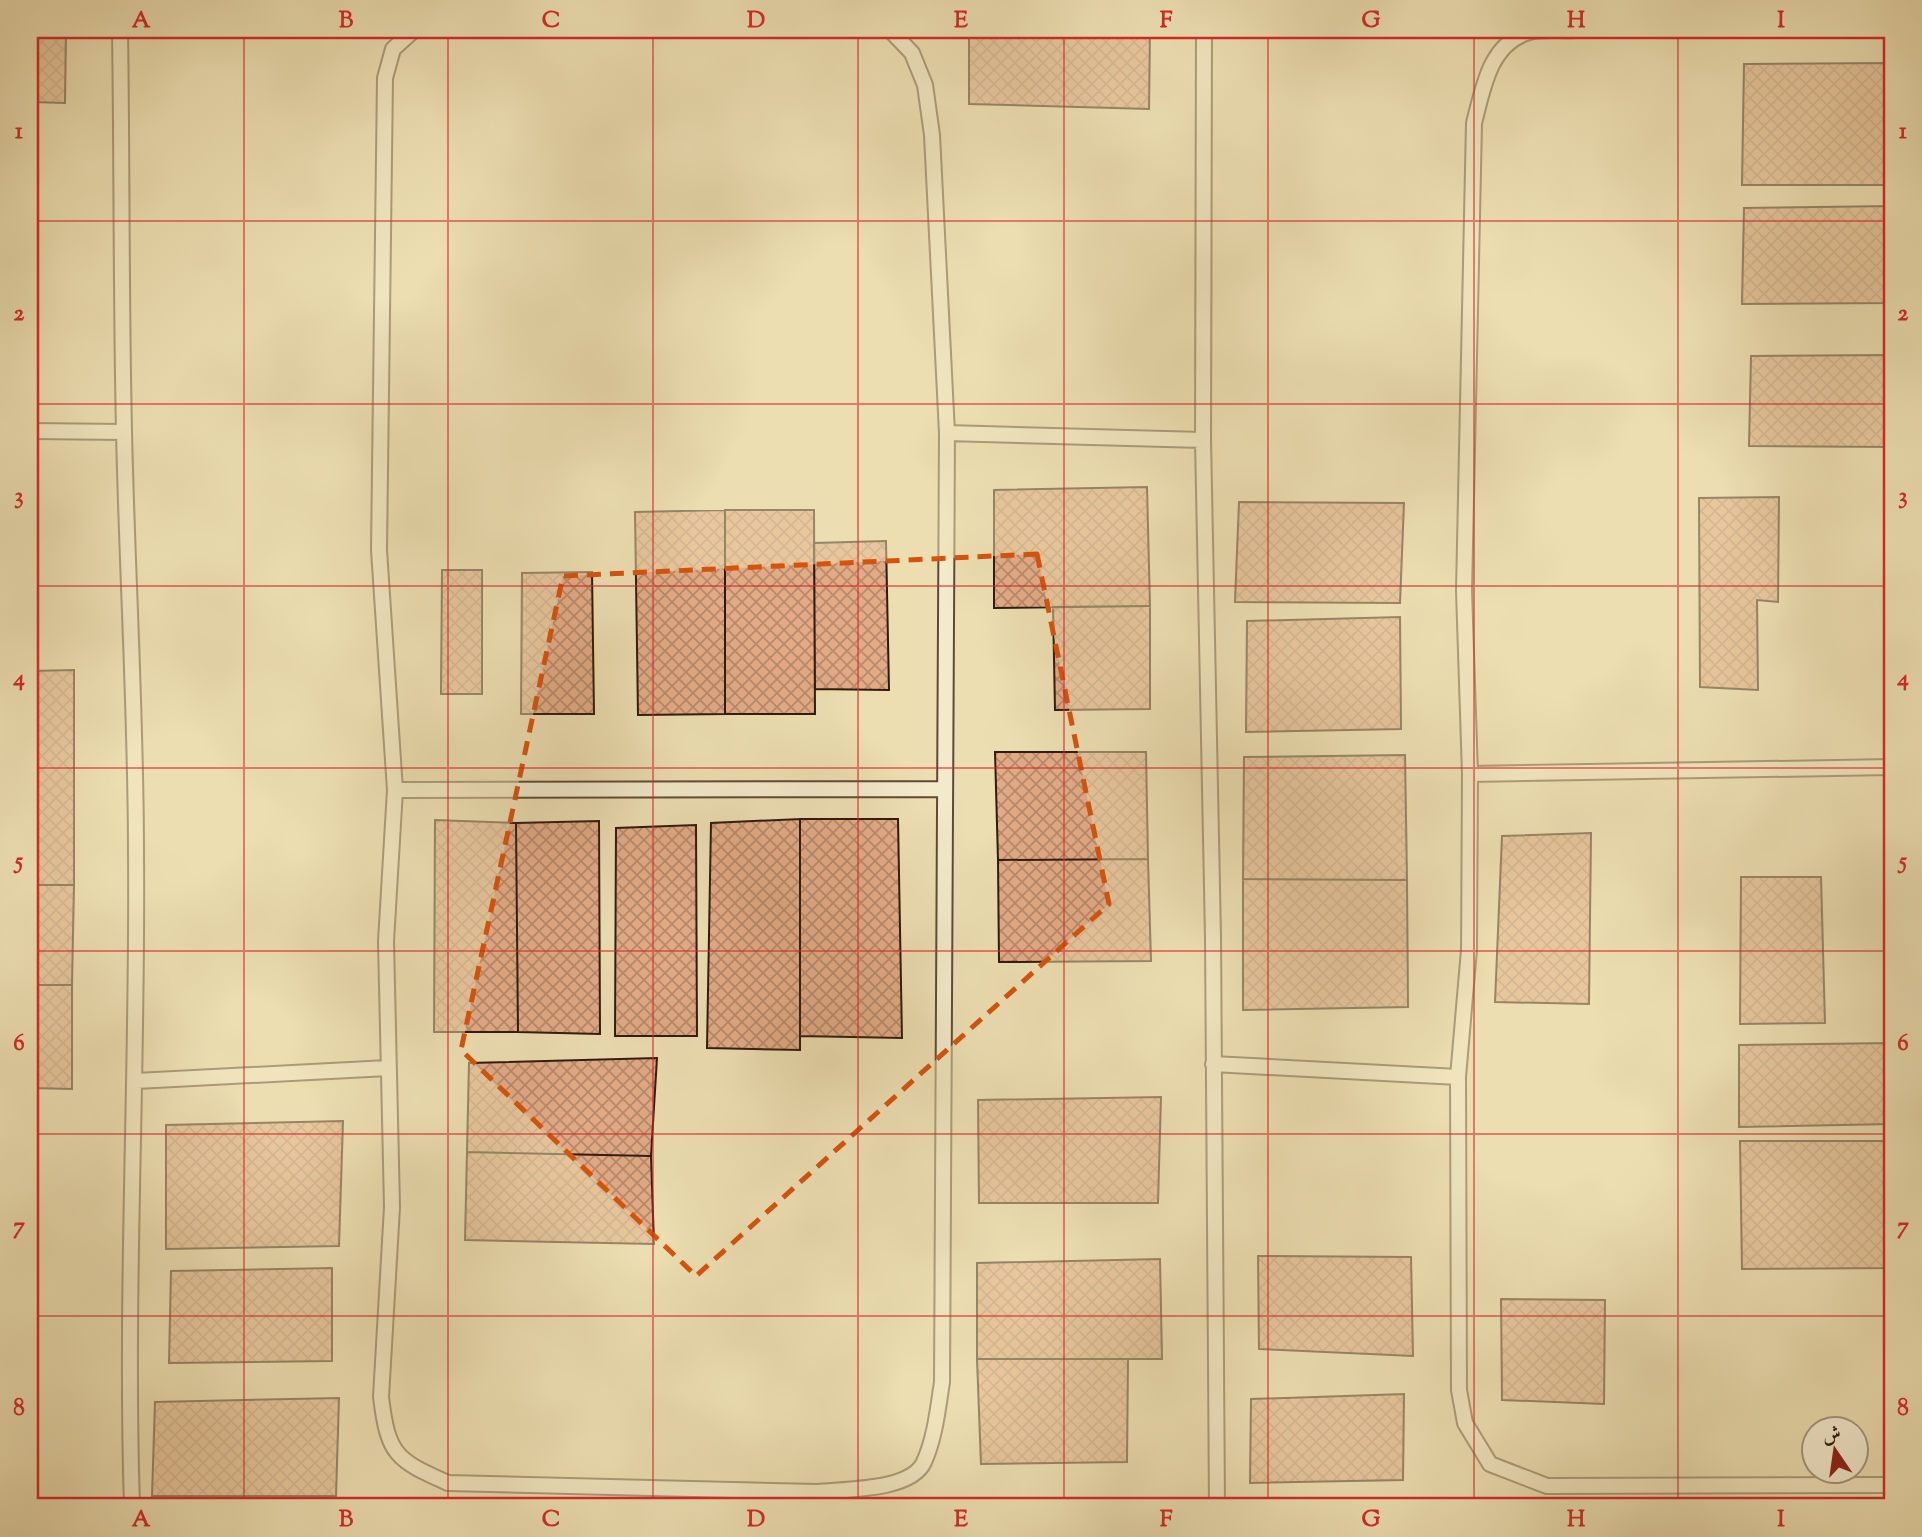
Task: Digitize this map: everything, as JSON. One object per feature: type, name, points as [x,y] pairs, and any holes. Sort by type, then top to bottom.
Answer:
[{"type":"lane","points":[[120,30],[124,432],[133,670],[136,1081],[128,1383],[132,1507]]},
{"type":"lane","points":[[414,30],[393,49],[386,78],[379,550],[395,790],[386,941],[392,1207],[382,1397],[385,1428],[396,1454],[410,1466],[448,1483],[817,1492],[877,1487],[909,1477],[923,1464],[936,1420],[942,1382],[947,433],[932,135],[925,85],[912,53],[890,30]]},
{"type":"lane","points":[[1204,30],[1203,440],[1217,1507]]},
{"type":"lane","points":[[1575,30],[1528,32],[1508,42],[1489,69],[1474,122],[1464,591],[1470,774],[1469,950],[1458,1077],[1459,1390],[1465,1423],[1489,1464],[1547,1486],[1892,1485]]},
{"type":"lane","points":[[30,431],[124,432]]},
{"type":"lane","points":[[947,433],[1203,440]]},
{"type":"lane","points":[[1470,774],[1892,767]]},
{"type":"lane","points":[[395,790],[945,789]]},
{"type":"lane","points":[[1213,1064],[1458,1077]]},
{"type":"lane","points":[[136,1081],[388,1068]]},
{"type":"highlighted area","points":[[1037,554],[1109,904],[696,1276],[461,1050],[563,576]]},
{"type":"building","points":[[30,30],[66,30],[65,103],[30,102]]},
{"type":"building","points":[[969,30],[1150,30],[1149,109],[969,104]]},
{"type":"building","points":[[1892,63],[1892,185],[1742,185],[1744,64]]},
{"type":"building","points":[[1892,206],[1892,303],[1742,304],[1744,208]]},
{"type":"building","points":[[1892,355],[1892,447],[1749,446],[1751,356]]},
{"type":"building","points":[[1889,467],[1892,467],[1892,616],[1888,616]]},
{"type":"building","points":[[1147,487],[1150,606],[994,608],[994,490]]},
{"type":"building","points":[[1779,497],[1778,602],[1757,600],[1758,690],[1700,687],[1699,498]]},
{"type":"building","points":[[1239,502],[1404,503],[1400,603],[1235,602]]},
{"type":"building","points":[[725,510],[725,714],[638,715],[635,512]]},
{"type":"building","points":[[725,510],[814,510],[815,714],[725,714]]},
{"type":"building","points":[[886,541],[889,690],[815,689],[814,543]]},
{"type":"building","points":[[442,570],[482,570],[482,694],[441,694]]},
{"type":"building","points":[[592,572],[594,714],[521,714],[522,573]]},
{"type":"building","points":[[1150,606],[1150,709],[1055,710],[1053,607]]},
{"type":"building","points":[[1400,617],[1401,729],[1246,732],[1247,621]]},
{"type":"building","points":[[74,670],[74,885],[30,885],[30,671]]},
{"type":"building","points":[[995,752],[1146,752],[1148,859],[998,860]]},
{"type":"building","points":[[1405,755],[1407,880],[1243,879],[1244,757]]},
{"type":"building","points":[[800,819],[800,1050],[707,1048],[711,823]]},
{"type":"building","points":[[800,819],[898,819],[902,1038],[800,1036]]},
{"type":"building","points":[[435,820],[516,823],[518,1032],[434,1032]]},
{"type":"building","points":[[599,821],[600,1034],[518,1032],[516,823]]},
{"type":"building","points":[[696,825],[697,1036],[615,1036],[616,828]]},
{"type":"building","points":[[1591,833],[1589,1004],[1495,1002],[1502,836]]},
{"type":"building","points":[[1148,859],[1151,961],[999,962],[998,860]]},
{"type":"building","points":[[1741,877],[1821,877],[1825,1023],[1740,1024]]},
{"type":"building","points":[[1243,879],[1407,880],[1408,1007],[1243,1010]]},
{"type":"building","points":[[30,885],[74,885],[72,985],[30,985]]},
{"type":"building","points":[[30,985],[72,985],[72,1089],[30,1088]]},
{"type":"building","points":[[1892,1043],[1892,1124],[1739,1127],[1739,1045]]},
{"type":"building","points":[[657,1058],[651,1156],[467,1152],[469,1063]]},
{"type":"building","points":[[1161,1097],[1158,1203],[979,1203],[978,1100]]},
{"type":"building","points":[[343,1121],[339,1246],[166,1249],[166,1125]]},
{"type":"building","points":[[1740,1141],[1892,1141],[1892,1268],[1742,1269]]},
{"type":"building","points":[[467,1152],[651,1156],[654,1244],[465,1240]]},
{"type":"building","points":[[1258,1256],[1411,1257],[1413,1356],[1259,1349]]},
{"type":"building","points":[[1160,1259],[1162,1359],[977,1359],[977,1263]]},
{"type":"building","points":[[332,1268],[332,1361],[169,1363],[171,1271]]},
{"type":"building","points":[[1501,1299],[1605,1300],[1604,1404],[1502,1400]]},
{"type":"building","points":[[977,1359],[1128,1359],[1127,1462],[981,1464]]},
{"type":"building","points":[[1404,1394],[1403,1480],[1250,1483],[1251,1399]]},
{"type":"building","points":[[339,1398],[336,1496],[152,1496],[155,1402]]}]
